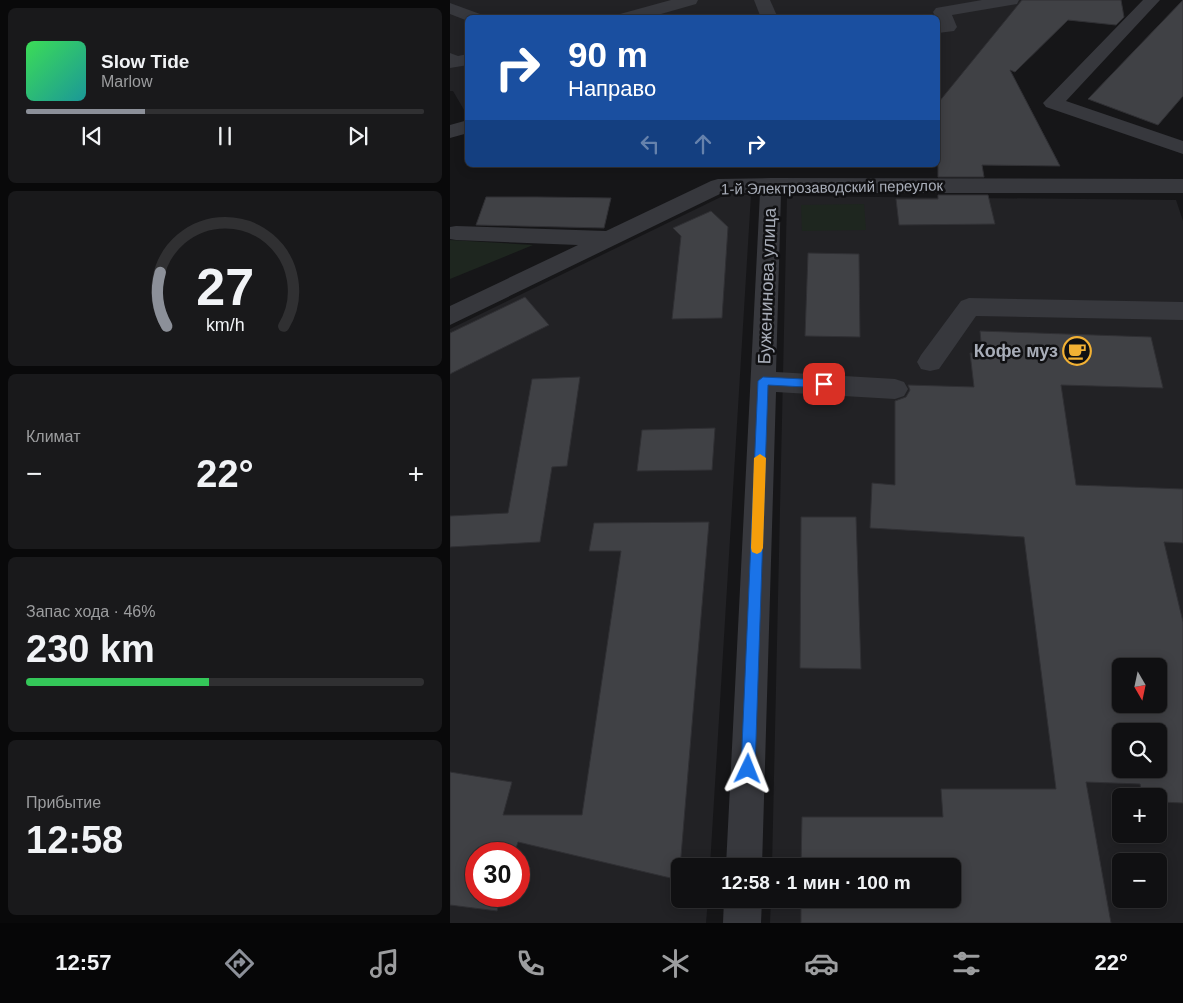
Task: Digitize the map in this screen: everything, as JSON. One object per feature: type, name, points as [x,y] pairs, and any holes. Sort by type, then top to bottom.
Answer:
[{"type":"street","points":[[637,15],[690,0]]},
{"type":"street","points":[[762,0],[769,15]]},
{"type":"street","points":[[940,28],[948,27],[942,12],[1011,0]]},
{"type":"street","points":[[1152,0],[1052,104],[1183,148]]},
{"type":"street","points":[[450,8],[467,15]]},
{"type":"street","points":[[450,58],[453,63],[465,60]]},
{"type":"street","points":[[450,132],[465,127]]},
{"type":"street","name":"Буженинова улица","points":[[744,858],[770,185]]},
{"type":"street","name":"1-й Электрозаводский переулок","points":[[450,316],[607,238],[718,186],[1183,186]]},
{"type":"street","points":[[456,233],[607,238]]},
{"type":"street","points":[[930,362],[969,307],[1183,311]]},
{"type":"street","points":[[763,381],[895,389]]},
{"type":"street","points":[[742,923],[743,908]]},
{"type":"shaded area","points":[[450,0],[1121,0],[1113,8],[1114,25],[1055,19],[1029,46],[1039,49],[1032,56],[987,84],[1026,100],[1058,161],[1037,161],[1038,166],[940,165],[940,15],[465,15],[465,112],[453,91],[450,91]]},
{"type":"shaded area","points":[[727,194],[751,195],[710,858],[671,858],[671,908],[707,908],[706,923],[450,923],[450,329]]},
{"type":"shaded area","points":[[787,196],[1176,200],[1183,221],[1183,923],[770,923],[771,908],[961,908],[961,858],[772,858]]},
{"type":"shaded area","points":[[864,204],[866,230],[802,231],[801,205]]},
{"type":"shaded area","points":[[450,240],[533,245],[450,279]]},
{"type":"building","points":[[1022,0],[1121,0],[1124,17],[1116,25],[1068,20],[1015,72],[1010,70],[1060,166],[982,165],[984,177],[938,177],[938,167],[940,167],[940,101]]},
{"type":"building","points":[[1183,0],[1183,96],[1158,125],[1088,99]]},
{"type":"building","points":[[938,195],[988,195],[995,224],[899,225],[896,199],[938,199]]},
{"type":"building","points":[[486,197],[611,198],[604,228],[476,225]]},
{"type":"building","points":[[711,211],[728,227],[722,318],[672,319],[681,236],[673,228]]},
{"type":"building","points":[[808,253],[859,254],[860,337],[805,336]]},
{"type":"building","points":[[525,297],[549,325],[450,374],[450,333]]},
{"type":"building","points":[[980,331],[1151,337],[1163,388],[1061,385],[1076,485],[1183,489],[1183,543],[1164,542],[1183,622],[1183,803],[1167,802],[1167,788],[1141,788],[1140,784],[1086,782],[1111,923],[801,923],[801,908],[961,908],[961,858],[801,858],[802,817],[943,817],[941,789],[1056,789],[1024,537],[870,528],[872,483],[895,485],[895,401],[906,397],[910,390],[908,385],[974,387],[970,353],[982,353]]},
{"type":"building","points":[[580,377],[567,466],[552,467],[540,542],[450,547],[450,516],[508,513],[532,379]]},
{"type":"building","points":[[715,428],[712,470],[637,471],[642,430]]},
{"type":"building","points":[[801,517],[856,517],[861,669],[800,668]]},
{"type":"building","points":[[709,522],[681,858],[671,858],[671,878],[530,845],[530,842],[465,842],[465,907],[450,905],[450,772],[512,782],[503,815],[582,815],[621,551],[589,551],[594,523]]},
{"type":"building","points":[[466,907],[498,907],[497,911]]},
{"type":"slow traffic","points":[[757,548],[760,458]]},
{"type":"place","name":"Кофе муз","points":[[1077,351]]},
{"type":"route","points":[[748,769],[763,381],[824,384]]}]
